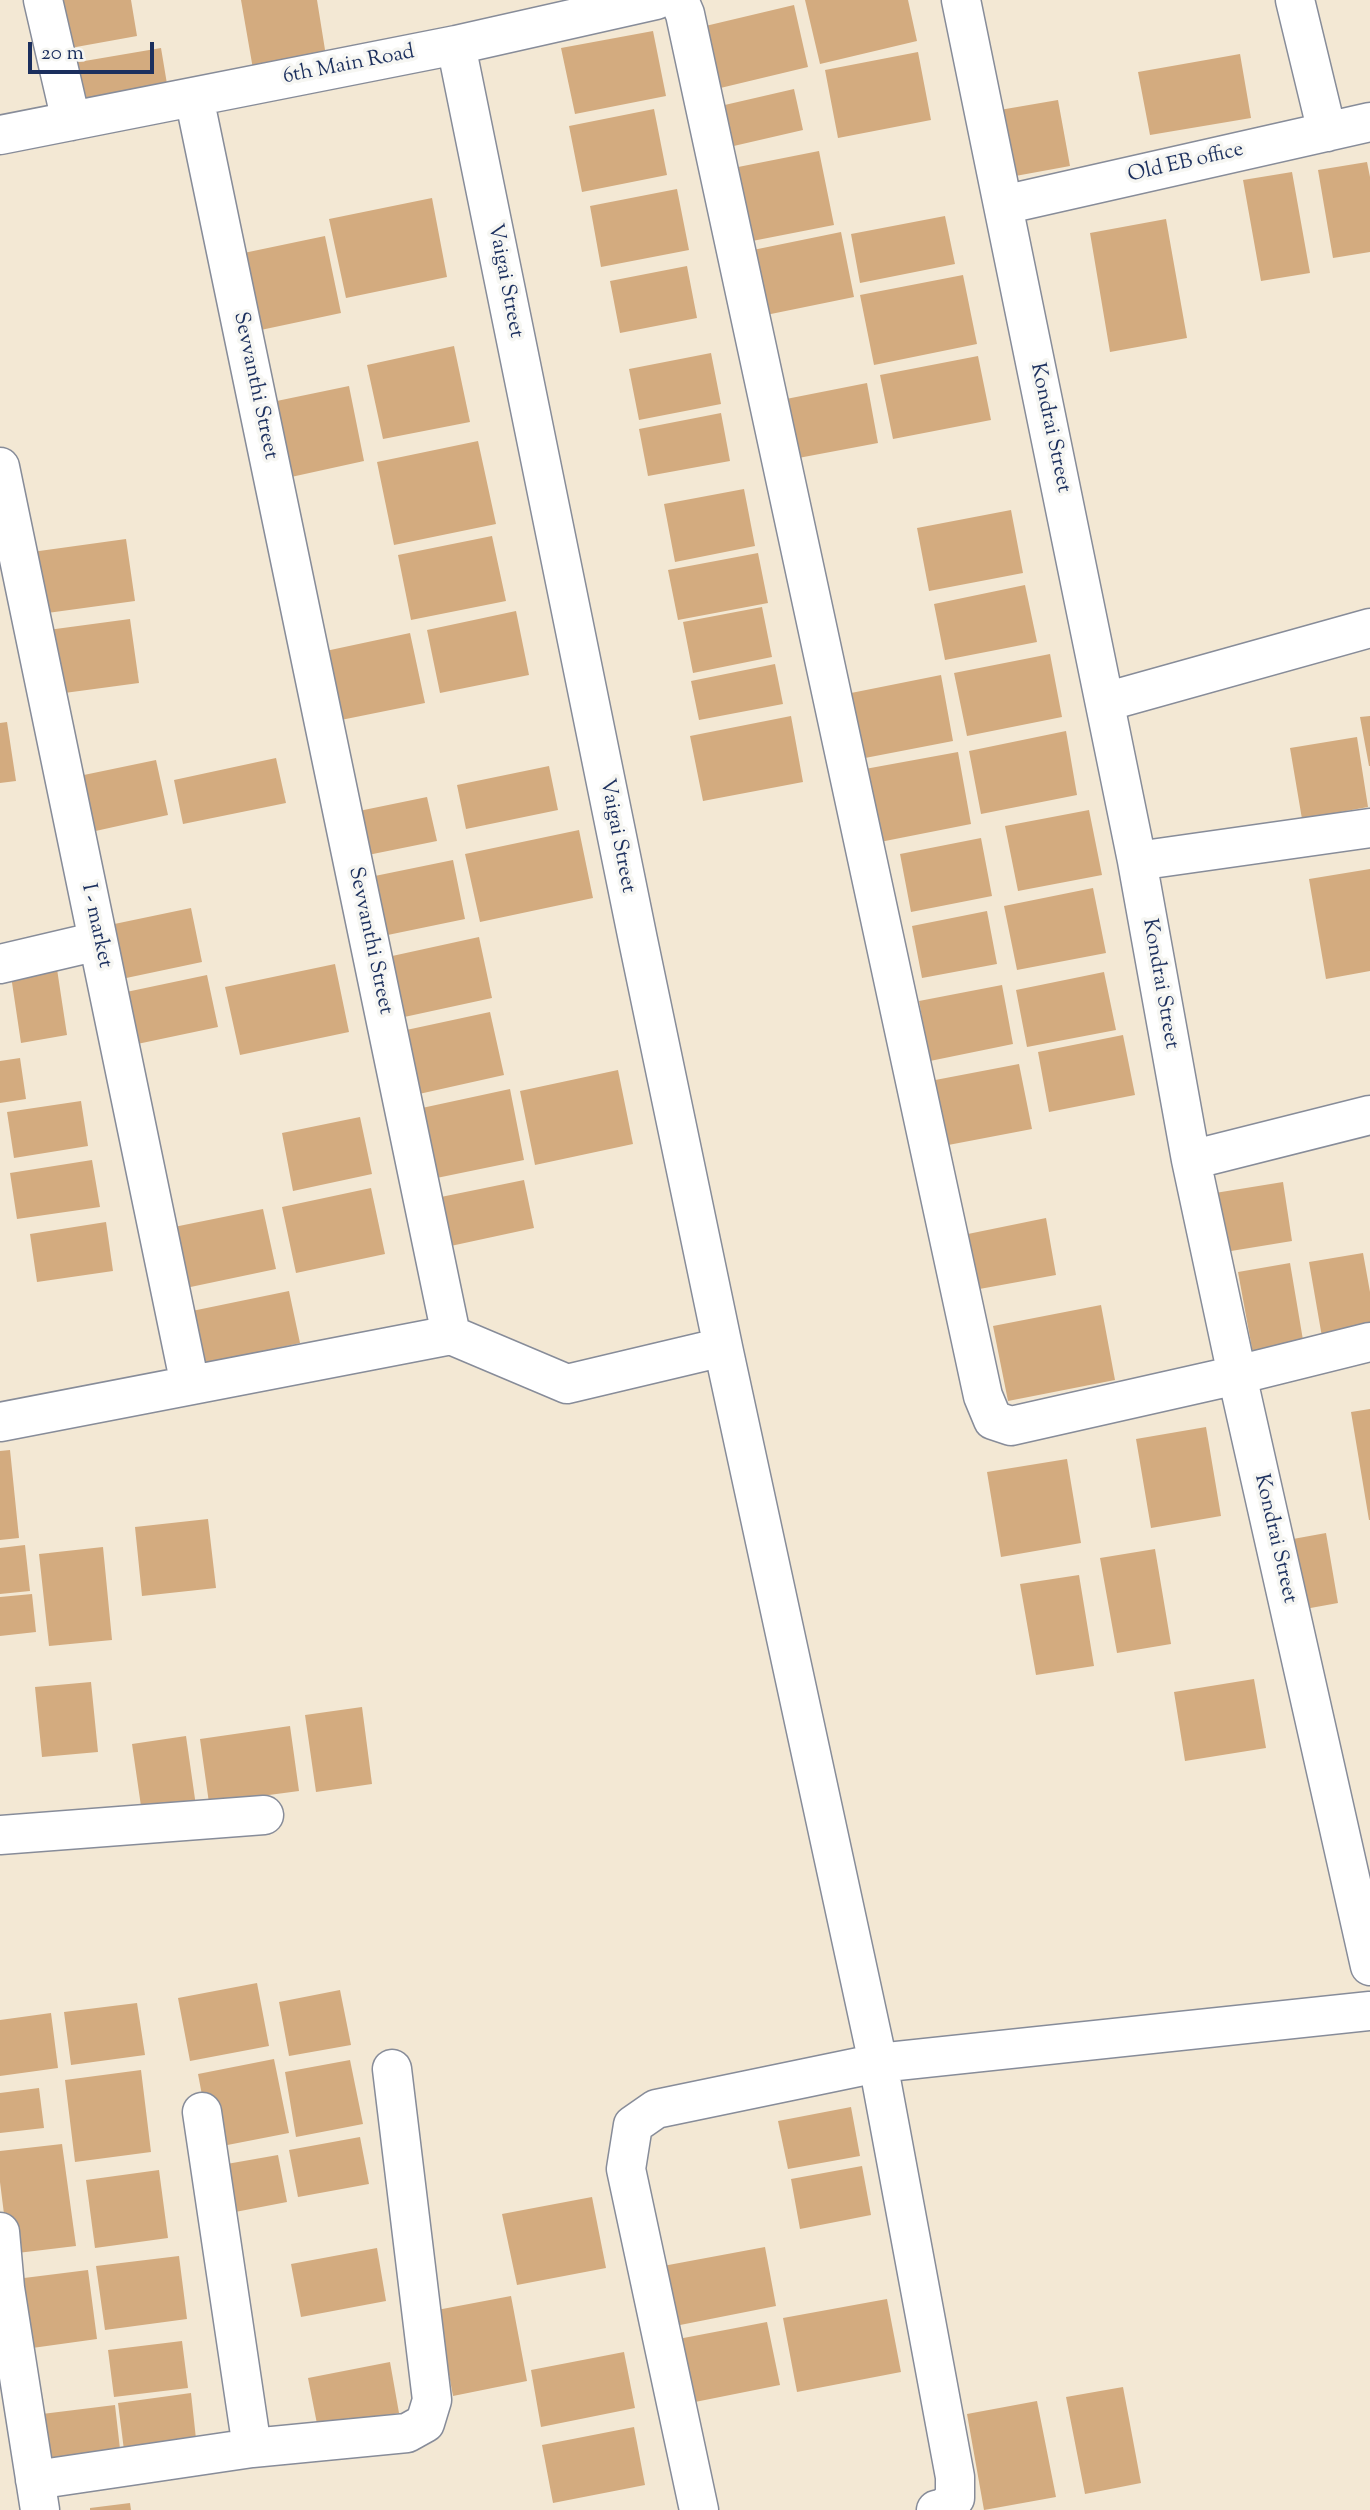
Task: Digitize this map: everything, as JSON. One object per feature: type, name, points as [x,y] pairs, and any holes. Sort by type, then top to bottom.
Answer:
[{"type":"street","points":[[43,0],[71,121]]},
{"type":"street","name":"6th Main Road","points":[[0,135],[456,45],[656,0]]},
{"type":"street","points":[[679,0],[685,14],[694,55],[983,1396],[993,1420],[1011,1426],[1370,1342]]},
{"type":"street","name":"Kondrai Street","points":[[961,0],[1137,860],[1191,1160],[1370,1966]]},
{"type":"street","points":[[1295,0],[1326,132]]},
{"type":"street","name":"Vaigai Street","points":[[456,45],[723,1347],[878,2063],[955,2477],[955,2498],[944,2508],[936,2510]]},
{"type":"street","name":"Sevvanthi Street","points":[[194,97],[451,1335]]},
{"type":"street","name":"Old EB office","points":[[1003,205],[1370,122]]},
{"type":"street","name":"I - market","points":[[0,467],[190,1385]]},
{"type":"street","points":[[1105,702],[1370,628]]},
{"type":"street","points":[[1137,860],[1370,828]]},
{"type":"street","name":"I - market","points":[[0,964],[98,941]]},
{"type":"street","points":[[1191,1160],[1370,1115]]},
{"type":"street","points":[[0,1422],[451,1335],[567,1384],[723,1347]]},
{"type":"street","points":[[0,1835],[264,1815]]},
{"type":"street","points":[[699,2510],[626,2169],[633,2125],[656,2109],[878,2063],[1370,2011]]},
{"type":"street","points":[[0,2232],[5,2288],[38,2495],[252,2448],[407,2433],[425,2423],[432,2400],[392,2069]]},
{"type":"street","points":[[202,2112],[252,2448]]},
{"type":"building","points":[[57,0],[131,0],[137,36],[65,49]]},
{"type":"building","points":[[241,0],[317,0],[326,56],[253,69]]},
{"type":"building","points":[[805,0],[908,0],[917,41],[820,64]]},
{"type":"building","points":[[794,5],[808,67],[712,90],[697,28]]},
{"type":"building","points":[[653,31],[666,96],[575,114],[561,48]]},
{"type":"building","points":[[161,48],[168,90],[74,105],[67,64]]},
{"type":"building","points":[[918,52],[931,120],[838,138],[825,70]]},
{"type":"building","points":[[1240,54],[1251,118],[1150,135],[1138,72]]},
{"type":"building","points":[[794,89],[803,130],[725,148],[716,107]]},
{"type":"building","points":[[1058,100],[1070,166],[999,179],[988,112]]},
{"type":"building","points":[[654,109],[667,175],[582,192],[569,126]]},
{"type":"building","points":[[819,151],[834,225],[742,243],[728,169]]},
{"type":"building","points":[[1367,162],[1370,177],[1370,252],[1333,258],[1318,170]]},
{"type":"building","points":[[1292,172],[1310,273],[1261,281],[1243,180]]},
{"type":"building","points":[[677,189],[689,250],[601,267],[590,206]]},
{"type":"building","points":[[432,198],[447,277],[346,298],[329,219]]},
{"type":"building","points":[[945,216],[955,264],[860,283],[851,234]]},
{"type":"building","points":[[1166,219],[1187,338],[1110,352],[1090,233]]},
{"type":"building","points":[[841,232],[854,297],[766,315],[753,250]]},
{"type":"building","points":[[325,236],[341,313],[256,331],[239,254]]},
{"type":"building","points":[[687,266],[697,318],[620,333],[610,281]]},
{"type":"building","points":[[963,275],[977,344],[874,365],[860,295]]},
{"type":"building","points":[[454,346],[470,422],[383,439],[367,365]]},
{"type":"building","points":[[711,353],[721,404],[639,420],[629,369]]},
{"type":"building","points":[[978,356],[991,420],[893,439],[880,375]]},
{"type":"building","points":[[867,383],[878,443],[793,459],[781,400]]},
{"type":"building","points":[[349,386],[364,461],[282,479],[267,403]]},
{"type":"building","points":[[721,413],[730,461],[648,476],[639,429]]},
{"type":"building","points":[[478,441],[496,524],[394,545],[377,462]]},
{"type":"building","points":[[744,489],[755,546],[675,562],[664,504]]},
{"type":"building","points":[[1011,510],[1023,573],[929,591],[917,528]]},
{"type":"building","points":[[492,536],[506,601],[411,620],[398,555]]},
{"type":"building","points":[[126,539],[135,601],[40,614],[32,552]]},
{"type":"building","points":[[758,553],[768,603],[678,620],[668,570]]},
{"type":"building","points":[[1025,585],[1037,642],[945,660],[934,604]]},
{"type":"building","points":[[762,607],[772,657],[693,673],[683,622]]},
{"type":"building","points":[[516,611],[529,675],[440,693],[427,630]]},
{"type":"building","points":[[130,619],[139,683],[57,694],[48,630]]},
{"type":"building","points":[[410,633],[425,703],[336,721],[321,652]]},
{"type":"building","points":[[1050,654],[1062,717],[967,736],[954,673]]},
{"type":"building","points":[[775,664],[783,704],[699,720],[691,681]]},
{"type":"building","points":[[941,675],[953,741],[865,758],[851,693]]},
{"type":"building","points":[[791,716],[803,782],[703,801],[690,736]]},
{"type":"building","points":[[1370,716],[1370,766],[1369,766],[1360,717]]},
{"type":"building","points":[[7,722],[16,781],[0,783],[0,723]]},
{"type":"building","points":[[1066,731],[1077,795],[981,814],[969,751]]},
{"type":"building","points":[[1357,737],[1368,807],[1302,819],[1290,748]]},
{"type":"building","points":[[958,752],[971,824],[880,842],[865,769]]},
{"type":"building","points":[[276,758],[286,803],[183,824],[174,780]]},
{"type":"building","points":[[156,760],[168,815],[91,832],[79,776]]},
{"type":"building","points":[[549,766],[558,810],[466,829],[457,785]]},
{"type":"building","points":[[427,797],[437,841],[363,856],[354,812]]},
{"type":"building","points":[[1089,810],[1102,875],[1018,891],[1005,826]]},
{"type":"building","points":[[579,830],[593,898],[480,922],[465,854]]},
{"type":"building","points":[[981,838],[992,896],[911,912],[900,854]]},
{"type":"building","points":[[453,860],[465,919],[378,937],[365,878]]},
{"type":"building","points":[[1370,869],[1370,971],[1326,979],[1309,879]]},
{"type":"building","points":[[1093,888],[1106,953],[1017,970],[1004,906]]},
{"type":"building","points":[[191,908],[202,962],[112,981],[100,927]]},
{"type":"building","points":[[987,911],[997,964],[922,978],[912,926]]},
{"type":"building","points":[[479,937],[492,998],[395,1019],[383,958]]},
{"type":"building","points":[[335,964],[349,1032],[240,1055],[225,987]]},
{"type":"building","points":[[57,969],[67,1035],[21,1043],[11,976]]},
{"type":"building","points":[[1104,972],[1116,1030],[1027,1047],[1016,990]]},
{"type":"building","points":[[207,975],[218,1027],[123,1047],[112,995]]},
{"type":"building","points":[[1002,985],[1013,1044],[930,1061],[919,1001]]},
{"type":"building","points":[[490,1012],[504,1075],[410,1096],[397,1032]]},
{"type":"building","points":[[1123,1035],[1135,1095],[1049,1112],[1038,1052]]},
{"type":"building","points":[[20,1058],[26,1099],[0,1103],[0,1061]]},
{"type":"building","points":[[1019,1064],[1032,1129],[943,1146],[930,1081]]},
{"type":"building","points":[[618,1070],[633,1144],[535,1165],[520,1091]]},
{"type":"building","points":[[510,1089],[524,1160],[422,1181],[408,1111]]},
{"type":"building","points":[[81,1101],[88,1146],[14,1158],[7,1112]]},
{"type":"building","points":[[360,1117],[372,1174],[293,1191],[282,1133]]},
{"type":"building","points":[[92,1160],[100,1207],[17,1219],[10,1173]]},
{"type":"building","points":[[524,1180],[534,1228],[446,1247],[436,1198]]},
{"type":"building","points":[[1283,1182],[1292,1241],[1225,1252],[1215,1193]]},
{"type":"building","points":[[371,1188],[385,1254],[296,1273],[282,1207]]},
{"type":"building","points":[[263,1209],[276,1269],[181,1289],[169,1228]]},
{"type":"building","points":[[1046,1218],[1056,1275],[974,1290],[963,1235]]},
{"type":"building","points":[[106,1222],[113,1271],[37,1282],[30,1234]]},
{"type":"building","points":[[1363,1253],[1370,1292],[1370,1329],[1322,1337],[1309,1262]]},
{"type":"building","points":[[1290,1263],[1304,1346],[1253,1354],[1238,1272]]},
{"type":"building","points":[[289,1291],[300,1343],[203,1364],[192,1311]]},
{"type":"building","points":[[1101,1305],[1115,1380],[1008,1401],[993,1326]]},
{"type":"building","points":[[1370,1409],[1370,1520],[1369,1520],[1351,1412]]},
{"type":"building","points":[[1206,1427],[1221,1516],[1151,1528],[1136,1439]]},
{"type":"building","points":[[10,1450],[19,1538],[0,1540],[0,1451]]},
{"type":"building","points":[[1067,1459],[1081,1543],[1001,1557],[987,1472]]},
{"type":"building","points":[[208,1519],[216,1588],[142,1596],[135,1527]]},
{"type":"building","points":[[1326,1533],[1338,1603],[1294,1611],[1282,1541]]},
{"type":"building","points":[[25,1545],[30,1591],[0,1594],[0,1548]]},
{"type":"building","points":[[103,1547],[112,1640],[49,1646],[39,1554]]},
{"type":"building","points":[[1155,1549],[1171,1644],[1117,1653],[1100,1558]]},
{"type":"building","points":[[1079,1575],[1094,1666],[1036,1675],[1020,1584]]},
{"type":"building","points":[[32,1594],[36,1632],[0,1636],[0,1597]]},
{"type":"building","points":[[1254,1679],[1266,1748],[1185,1761],[1174,1692]]},
{"type":"building","points":[[91,1682],[98,1752],[42,1757],[35,1687]]},
{"type":"building","points":[[362,1707],[372,1784],[316,1792],[305,1715]]},
{"type":"building","points":[[290,1726],[299,1791],[209,1803],[200,1739]]},
{"type":"building","points":[[186,1736],[197,1813],[143,1820],[132,1744]]},
{"type":"building","points":[[257,1983],[269,2046],[190,2061],[178,1998]]},
{"type":"building","points":[[340,1990],[351,2045],[289,2056],[279,2002]]},
{"type":"building","points":[[137,2003],[145,2055],[71,2065],[64,2012]]},
{"type":"building","points":[[51,2013],[58,2068],[0,2076],[0,2020]]},
{"type":"building","points":[[274,2059],[289,2133],[212,2148],[198,2074]]},
{"type":"building","points":[[350,2060],[363,2124],[296,2137],[285,2072]]},
{"type":"building","points":[[141,2070],[151,2152],[75,2162],[65,2080]]},
{"type":"building","points":[[39,2088],[44,2128],[0,2133],[0,2093]]},
{"type":"building","points":[[851,2107],[860,2156],[788,2169],[778,2121]]},
{"type":"building","points":[[360,2137],[369,2184],[298,2197],[289,2150]]},
{"type":"building","points":[[62,2144],[76,2246],[9,2254],[0,2182],[0,2151]]},
{"type":"building","points":[[278,2155],[287,2202],[230,2213],[221,2165]]},
{"type":"building","points":[[862,2166],[871,2215],[800,2229],[791,2179]]},
{"type":"building","points":[[159,2170],[168,2238],[95,2248],[86,2180]]},
{"type":"building","points":[[592,2197],[606,2268],[517,2285],[502,2214]]},
{"type":"building","points":[[765,2247],[776,2306],[675,2326],[663,2266]]},
{"type":"building","points":[[377,2248],[386,2301],[301,2317],[291,2264]]},
{"type":"building","points":[[179,2256],[187,2319],[105,2330],[96,2266]]},
{"type":"building","points":[[88,2270],[97,2339],[25,2349],[16,2279]]},
{"type":"building","points":[[511,2296],[527,2381],[453,2396],[437,2310]]},
{"type":"building","points":[[887,2299],[901,2372],[797,2392],[783,2318]]},
{"type":"building","points":[[767,2322],[780,2385],[685,2404],[673,2340]]},
{"type":"building","points":[[182,2341],[188,2388],[114,2397],[108,2350]]},
{"type":"building","points":[[624,2352],[635,2408],[541,2427],[531,2370]]},
{"type":"building","points":[[390,2362],[399,2413],[318,2429],[308,2378]]},
{"type":"building","points":[[1123,2387],[1141,2483],[1085,2494],[1066,2397]]},
{"type":"building","points":[[191,2393],[197,2448],[125,2458],[118,2403]]},
{"type":"building","points":[[1037,2401],[1056,2497],[984,2510],[967,2414]]},
{"type":"building","points":[[115,2405],[121,2458],[41,2469],[34,2415]]},
{"type":"building","points":[[634,2427],[645,2485],[553,2503],[542,2445]]},
{"type":"building","points":[[130,2503],[131,2510],[90,2510],[90,2508]]}]
